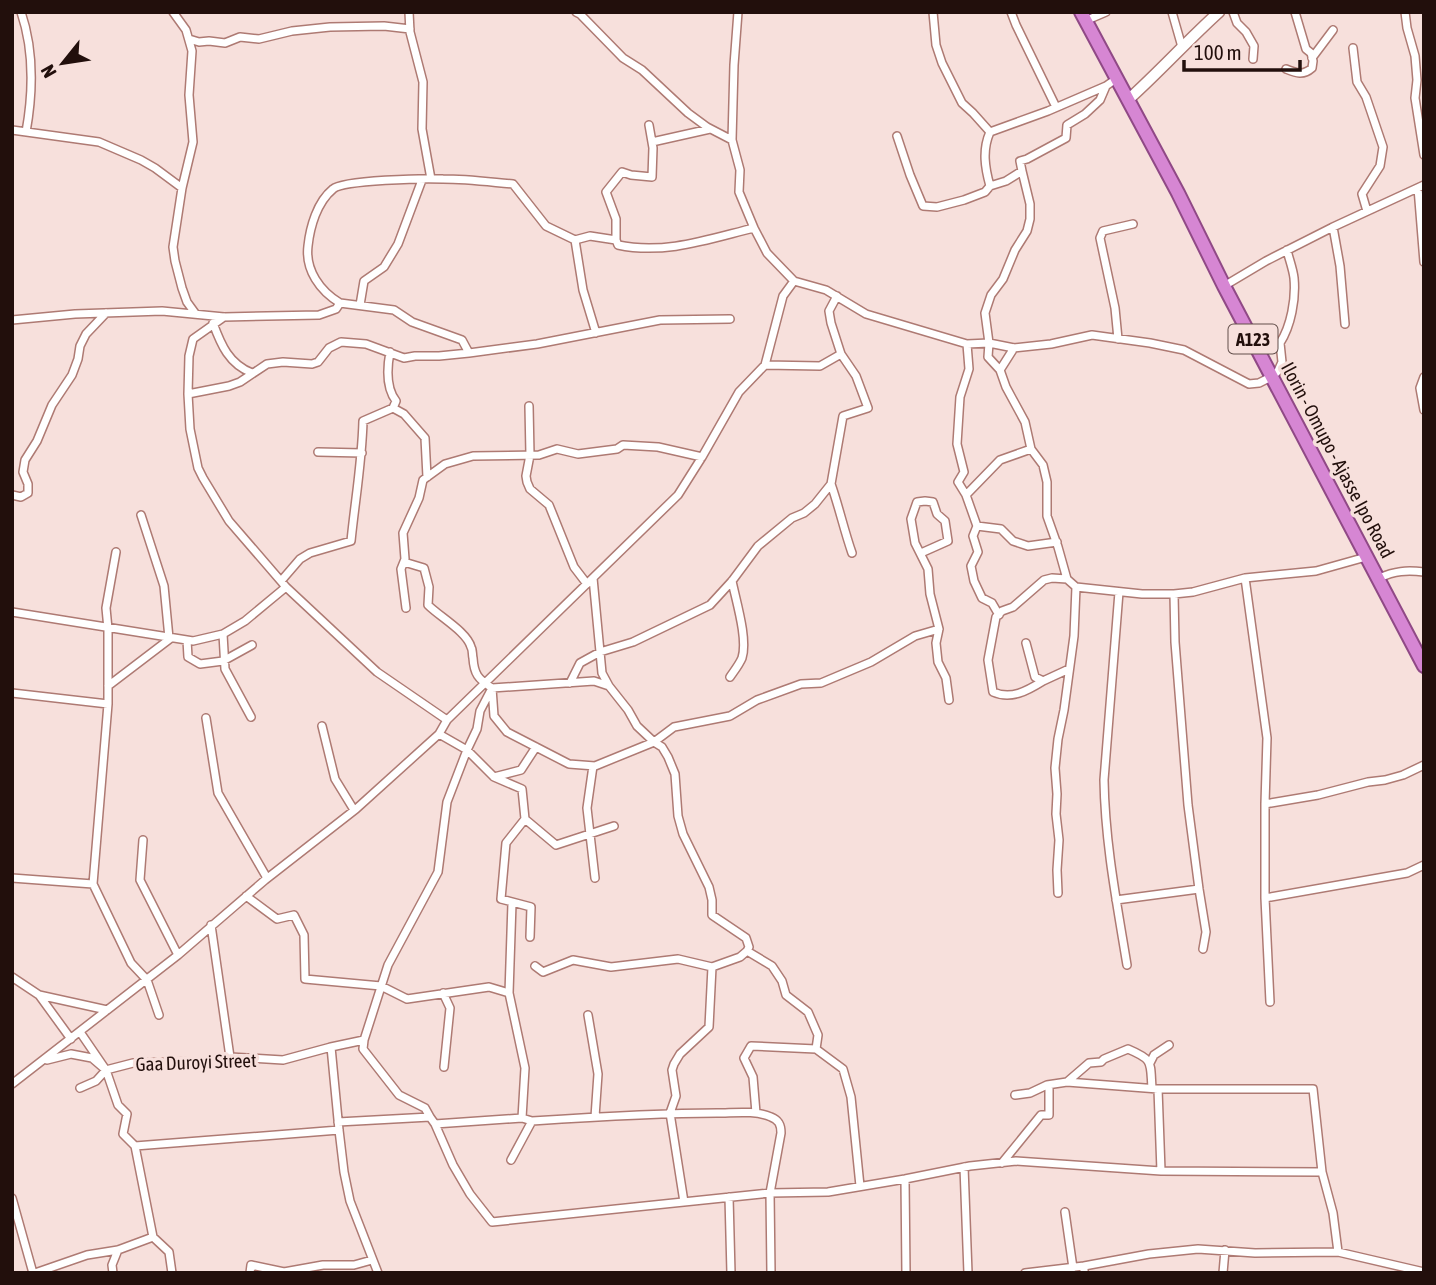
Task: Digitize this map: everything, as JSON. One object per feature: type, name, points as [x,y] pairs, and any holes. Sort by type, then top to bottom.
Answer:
[{"type":"highway","name":"Ilorin - Omupo - Ajasse Ipo Road","points":[[1083,17],[1111,83],[1129,99],[1424,666]]},
{"type":"street","points":[[21,12],[31,61],[26,132]]},
{"type":"street","points":[[173,12],[189,39],[189,95],[193,142],[182,188],[173,247],[182,288],[195,313]]},
{"type":"street","points":[[409,12],[410,29],[423,82],[422,129],[431,179]]},
{"type":"street","points":[[576,12],[623,58],[642,70],[679,105],[711,129],[732,140]]},
{"type":"street","points":[[738,12],[732,140],[740,170],[739,192],[754,228],[767,253],[794,281],[827,290],[866,314],[967,344],[989,343],[1014,348],[1051,344],[1092,335],[1184,350],[1249,384],[1259,383],[1273,376],[1282,362],[1280,343],[1287,332],[1294,277],[1287,250]]},
{"type":"street","points":[[933,12],[936,45],[942,63],[962,103],[990,132]]},
{"type":"street","points":[[1011,12],[1056,107]]},
{"type":"street","points":[[1083,17],[1105,12]]},
{"type":"street","points":[[1172,12],[1182,47]]},
{"type":"street","points":[[1129,99],[1219,12]]},
{"type":"street","points":[[1233,12],[1237,23],[1254,46],[1253,59]]},
{"type":"street","points":[[1286,69],[1297,74],[1306,73],[1312,68],[1311,53],[1306,48],[1295,12]]},
{"type":"street","points":[[1405,12],[1421,78],[1415,98],[1424,155]]},
{"type":"street","points":[[189,39],[225,43],[240,37],[259,39],[292,31],[330,27],[384,26],[410,29]]},
{"type":"street","points":[[1312,58],[1333,30]]},
{"type":"street","points":[[1353,48],[1357,82],[1366,97],[1383,147],[1380,166],[1362,194],[1367,211]]},
{"type":"street","points":[[990,132],[1111,83]]},
{"type":"street","points":[[1111,83],[1100,100],[1067,125],[1066,138],[1020,161],[1030,204],[1030,219],[1027,231],[1015,250],[1003,279],[990,295],[985,313],[988,357],[1000,370],[1025,422],[1031,449],[1046,474],[1047,516],[1067,579],[1076,587],[1142,594],[1174,594],[1193,592],[1245,578],[1316,571],[1366,558]]},
{"type":"street","points":[[649,125],[653,148],[652,177],[622,172],[606,192],[616,219],[618,245],[666,249],[754,228]]},
{"type":"street","points":[[652,142],[711,129]]},
{"type":"street","points":[[12,130],[99,142],[155,168],[182,188]]},
{"type":"street","points":[[990,132],[985,165],[990,186]]},
{"type":"street","points":[[897,135],[923,206],[951,204],[985,192],[990,186],[1006,181],[1022,171]]},
{"type":"street","points":[[470,353],[462,340],[412,322],[394,310],[340,303],[313,277],[307,254],[314,220],[324,198],[335,187],[345,184],[431,179],[513,184],[546,226],[575,240],[590,236],[616,240]]},
{"type":"street","points":[[360,305],[364,281],[384,267],[398,244],[422,180]]},
{"type":"street","points":[[1224,286],[1287,250],[1421,186],[1424,262]]},
{"type":"street","points":[[1118,339],[1115,308],[1100,238],[1103,231],[1133,224]]},
{"type":"street","points":[[1333,227],[1340,266],[1345,324]]},
{"type":"street","points":[[575,240],[583,290],[596,333]]},
{"type":"street","points":[[12,1084],[147,980],[267,878],[354,810],[439,734],[447,720],[489,686],[678,495],[739,392],[765,365],[783,296],[794,281]]},
{"type":"street","points":[[837,296],[829,311],[831,323],[841,354],[856,376],[869,408],[843,415],[831,484],[852,553]]},
{"type":"street","points":[[12,320],[162,311],[224,317],[319,315],[336,309],[340,303]]},
{"type":"street","points":[[12,495],[21,497],[28,494],[28,484],[23,472],[25,460],[37,441],[52,405],[72,375],[86,334],[106,313]]},
{"type":"street","points":[[209,315],[222,346],[234,364],[252,373]]},
{"type":"street","points":[[224,317],[193,339],[189,356],[191,436],[203,478],[229,521],[284,584],[377,672],[447,720]]},
{"type":"street","points":[[188,394],[240,382],[267,364],[318,362],[329,348],[341,342],[366,344],[404,358],[439,356],[537,344],[660,320],[730,319]]},
{"type":"street","points":[[967,344],[969,369],[960,397],[957,444],[964,472],[958,482],[966,495],[977,526],[973,536],[978,552],[971,566],[974,581],[982,598],[992,603],[999,615]]},
{"type":"street","points":[[1000,370],[1014,348]]},
{"type":"street","points":[[12,612],[193,641],[223,634],[245,621],[284,584],[300,559],[310,553],[351,541],[362,453],[362,422],[393,408],[396,401],[390,387],[390,352]]},
{"type":"street","points":[[765,365],[820,366],[841,354]]},
{"type":"street","points":[[1424,377],[1420,388],[1424,410]]},
{"type":"street","points":[[529,406],[530,455],[527,482],[530,489],[549,505],[574,566],[587,584]]},
{"type":"street","points":[[393,408],[404,414],[425,438],[427,477]]},
{"type":"street","points":[[406,608],[401,569],[405,559],[403,533],[419,498],[423,480],[445,464],[473,456],[539,455],[557,449],[578,454],[617,449],[623,445],[658,447],[702,457]]},
{"type":"street","points":[[966,495],[1000,460],[1031,449]]},
{"type":"street","points":[[318,452],[362,453]]},
{"type":"street","points":[[570,683],[580,663],[600,652],[633,642],[710,605],[758,546],[792,518],[815,504],[831,484]]},
{"type":"street","points":[[920,553],[948,541],[945,521],[937,514],[933,502],[925,500],[917,502],[911,519],[915,543],[920,553],[928,569],[930,594],[939,629],[936,643],[938,662],[946,678],[949,700]]},
{"type":"street","points":[[141,515],[164,586],[170,638]]},
{"type":"street","points":[[977,526],[1001,529],[1013,541],[1028,546],[1057,542]]},
{"type":"street","points":[[116,552],[106,608],[108,704],[93,884],[131,963],[147,980],[159,1015]]},
{"type":"street","points":[[404,562],[424,568],[429,587],[428,605],[462,633],[471,645],[474,672],[489,686],[494,716],[507,732],[569,765],[593,765],[654,742],[674,727],[730,716],[757,700],[802,684],[821,683],[871,662],[915,636],[939,629]]},
{"type":"street","points":[[1379,578],[1406,570],[1424,572]]},
{"type":"street","points":[[535,966],[543,972],[573,960],[611,967],[678,959],[712,967],[740,957],[749,947],[746,938],[712,915],[709,887],[683,834],[678,816],[675,774],[663,747],[637,726],[602,673],[593,578]]},
{"type":"street","points":[[1245,578],[1267,737],[1265,898],[1270,1002]]},
{"type":"street","points":[[1067,579],[1044,580],[1013,607],[1002,611],[996,617],[988,660],[993,692],[1001,695],[1021,694],[1069,669]]},
{"type":"street","points":[[730,677],[741,659],[744,645],[732,581]]},
{"type":"street","points":[[1058,893],[1059,840],[1055,768],[1074,636],[1076,587]]},
{"type":"street","points":[[1119,592],[1104,780],[1106,835],[1127,965]]},
{"type":"street","points":[[1174,594],[1184,753],[1206,932],[1203,949]]},
{"type":"street","points":[[223,634],[225,669],[251,717]]},
{"type":"street","points":[[108,686],[170,638]]},
{"type":"street","points":[[187,640],[188,657],[200,664],[223,661],[252,645]]},
{"type":"street","points":[[1026,643],[1035,677],[1043,681]]},
{"type":"street","points":[[489,686],[594,681],[609,686]]},
{"type":"street","points":[[489,686],[477,729],[447,802],[438,872],[388,965],[363,1049],[399,1095],[425,1108],[470,1194],[492,1222],[770,1193],[828,1192],[964,1167],[1016,1161],[1161,1171],[1322,1172]]},
{"type":"street","points":[[12,693],[108,704]]},
{"type":"street","points":[[206,718],[218,793],[267,878]]},
{"type":"street","points":[[322,726],[335,779],[354,810]]},
{"type":"street","points":[[439,734],[467,750],[494,777],[522,789],[525,819],[506,843],[502,899],[531,907],[530,937]]},
{"type":"street","points":[[494,777],[521,770],[536,747]]},
{"type":"street","points":[[593,765],[587,808],[595,878]]},
{"type":"street","points":[[1265,804],[1385,780],[1424,765]]},
{"type":"street","points":[[525,819],[556,845],[614,826]]},
{"type":"street","points":[[143,840],[140,880],[178,955]]},
{"type":"street","points":[[1265,898],[1407,873],[1424,865]]},
{"type":"street","points":[[12,878],[93,884]]},
{"type":"street","points":[[1116,901],[1199,889]]},
{"type":"street","points":[[246,896],[277,919],[294,915],[304,935],[305,979],[381,986],[407,999],[489,988],[509,993]]},
{"type":"street","points":[[512,903],[509,993],[525,1068],[523,1118]]},
{"type":"street","points":[[211,925],[230,1057]]},
{"type":"street","points":[[747,951],[772,966],[782,981],[786,995],[808,1012],[818,1035],[816,1049]]},
{"type":"street","points":[[684,1202],[670,1113],[676,1096],[672,1077],[674,1064],[680,1054],[709,1027],[712,967]]},
{"type":"street","points":[[12,977],[39,995],[71,1039]]},
{"type":"street","points":[[443,993],[450,1009],[444,1066]]},
{"type":"street","points":[[39,995],[107,1010]]},
{"type":"street","points":[[588,1014],[598,1074],[595,1117]]},
{"type":"street","points":[[80,1032],[106,1070],[118,1105],[127,1114],[124,1134],[135,1146],[153,1237],[169,1252],[172,1273]]},
{"type":"street","name":"Gaa Duroyi Street","points":[[106,1070],[133,1063],[215,1061],[230,1057],[282,1060],[364,1040]]},
{"type":"street","points":[[1150,1063],[1154,1055],[1169,1045]]},
{"type":"street","points":[[331,1046],[350,1201],[378,1273]]},
{"type":"street","points":[[756,1113],[753,1077],[744,1058],[751,1046],[816,1049],[843,1069],[851,1097],[860,1186]]},
{"type":"street","points":[[1067,1082],[1088,1063],[1101,1062],[1128,1049],[1146,1057],[1150,1063],[1155,1088],[1161,1171]]},
{"type":"street","points":[[42,1061],[71,1054],[92,1058],[106,1070]]},
{"type":"street","points":[[80,1088],[96,1081],[106,1070]]},
{"type":"street","points":[[1015,1095],[1067,1082],[1155,1088],[1313,1089],[1322,1172],[1333,1213],[1338,1252]]},
{"type":"street","points":[[1002,1163],[1041,1115],[1049,1115],[1049,1085]]},
{"type":"street","points":[[435,1124],[670,1113],[756,1113],[774,1118],[781,1126],[770,1193],[771,1273]]},
{"type":"street","points":[[135,1146],[430,1117]]},
{"type":"street","points":[[511,1160],[532,1121]]},
{"type":"street","points":[[964,1167],[968,1273]]},
{"type":"street","points":[[905,1179],[906,1273]]},
{"type":"street","points":[[729,1197],[731,1273]]},
{"type":"street","points":[[12,1199],[34,1273],[87,1255],[118,1250],[153,1237]]},
{"type":"street","points":[[1065,1212],[1073,1268]]},
{"type":"street","points":[[12,1244],[23,1241]]},
{"type":"street","points":[[1025,1273],[1073,1268],[1084,1270],[1149,1254],[1198,1249],[1255,1253],[1338,1252],[1424,1272]]},
{"type":"street","points":[[113,1273],[112,1265],[118,1250]]},
{"type":"street","points":[[1223,1273],[1225,1250]]},
{"type":"street","points":[[250,1273],[251,1265],[284,1272],[324,1265],[354,1265],[373,1259]]}]
